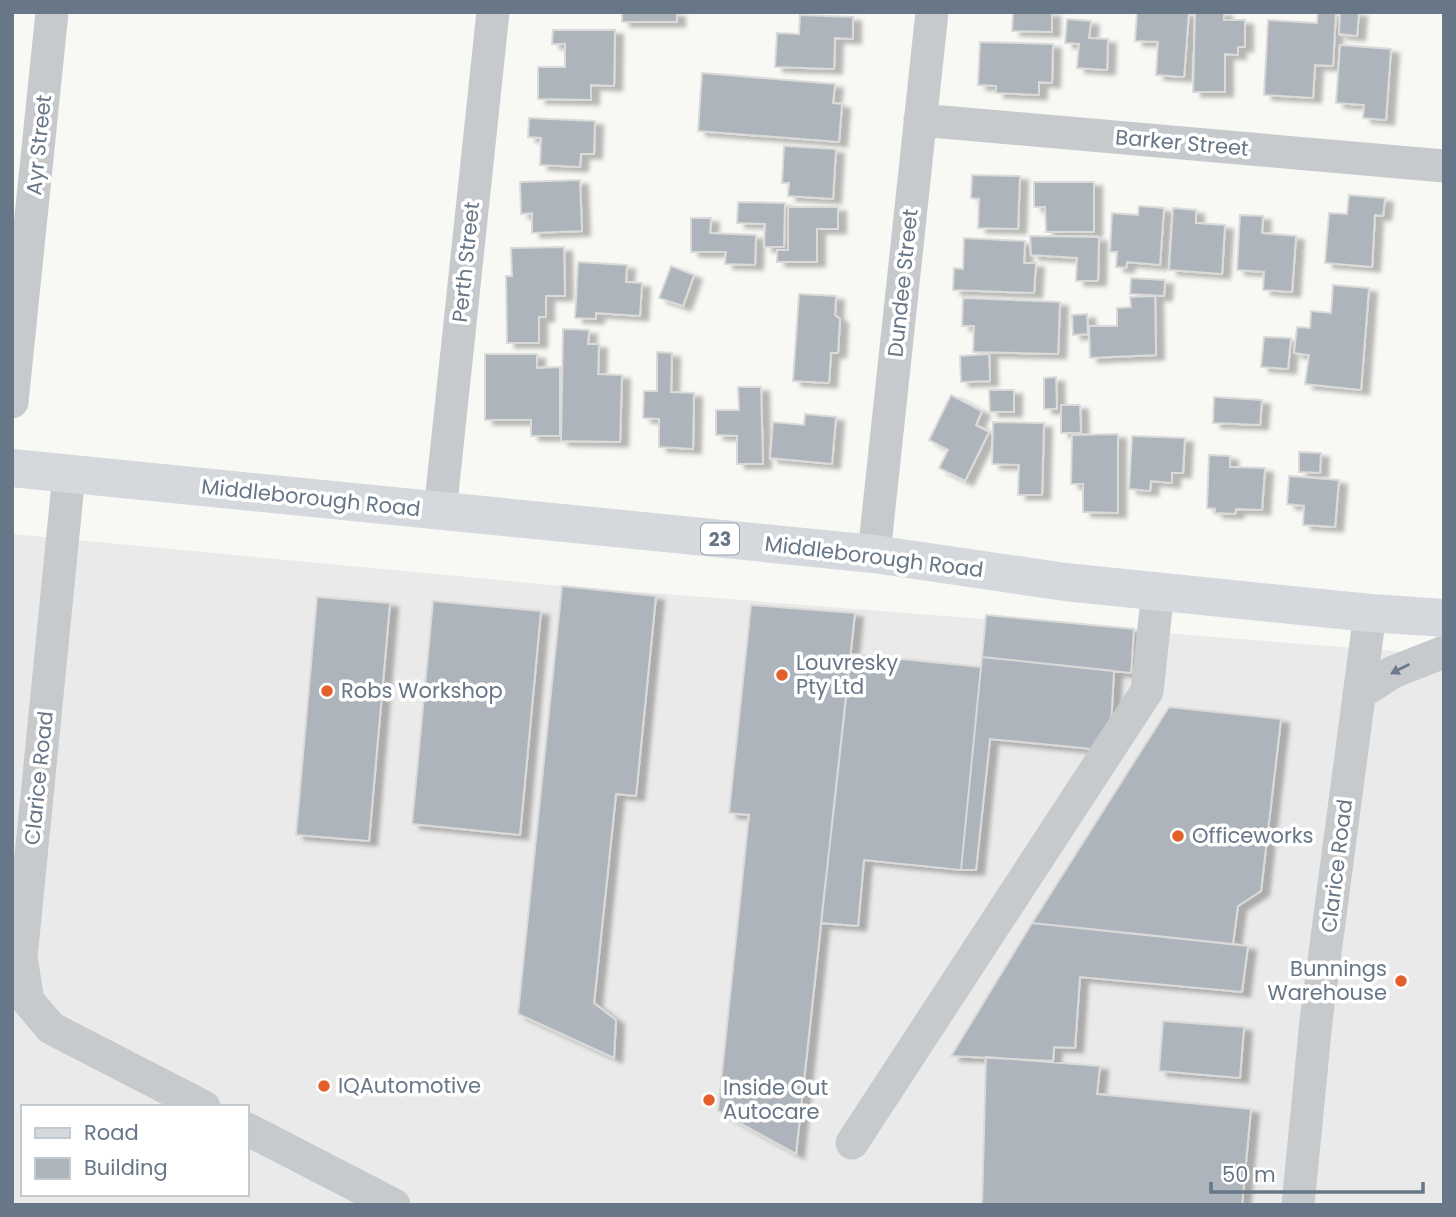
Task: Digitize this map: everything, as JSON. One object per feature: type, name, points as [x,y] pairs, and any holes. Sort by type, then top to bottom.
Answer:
[{"type":"main road","name":"Middleborough Road","points":[[12,468],[874,554],[1065,582],[1370,614],[1444,618]]},
{"type":"street","name":"Ayr Street","points":[[12,402],[52,12]]},
{"type":"street","name":"Perth Street","points":[[440,512],[493,12]]},
{"type":"street","name":"Dundee Street","points":[[874,554],[932,12]]},
{"type":"street","name":"Barker Street","points":[[920,120],[1444,166]]},
{"type":"street","name":"Clarice Road","points":[[69,474],[17,958],[20,1001],[51,1028],[200,1105]]},
{"type":"street","points":[[852,1143],[1147,691],[1158,591]]},
{"type":"street","name":"Clarice Road","points":[[1298,1205],[1316,1020],[1370,614]]},
{"type":"street","points":[[1359,694],[1393,672],[1444,652]]},
{"type":"street","points":[[248,1130],[394,1205]]},
{"type":"shaded area","points":[[12,534],[562,586],[1444,655],[1444,1205],[12,1205]]},
{"type":"building","points":[[622,12],[677,12],[677,22],[622,22]]},
{"type":"building","points":[[1013,12],[1052,12],[1052,32],[1012,31]]},
{"type":"building","points":[[1137,12],[1189,12],[1184,77],[1156,75],[1158,42],[1135,41]]},
{"type":"building","points":[[1195,12],[1224,12],[1224,20],[1245,20],[1245,47],[1238,47],[1238,55],[1225,54],[1225,92],[1193,92]]},
{"type":"building","points":[[1318,12],[1336,12],[1333,66],[1315,65],[1313,98],[1264,95],[1268,20],[1317,23]]},
{"type":"building","points":[[1340,12],[1359,12],[1357,36],[1339,34]]},
{"type":"building","points":[[800,15],[853,17],[853,39],[835,38],[834,69],[775,67],[777,33],[799,34]]},
{"type":"building","points":[[1067,19],[1091,21],[1089,38],[1108,39],[1107,70],[1077,68],[1079,44],[1065,43]]},
{"type":"building","points":[[553,30],[615,30],[614,86],[591,85],[591,100],[538,99],[538,67],[565,67],[565,44],[552,44]]},
{"type":"building","points":[[980,42],[1053,44],[1052,83],[1039,82],[1039,95],[996,93],[996,86],[978,85]]},
{"type":"building","points":[[1340,45],[1391,49],[1386,120],[1363,118],[1364,105],[1336,103]]},
{"type":"building","points":[[702,73],[835,84],[833,103],[842,104],[839,142],[698,131]]},
{"type":"building","points":[[529,118],[595,121],[594,154],[581,154],[580,167],[540,165],[541,138],[528,137]]},
{"type":"building","points":[[784,146],[836,149],[833,199],[788,196],[789,183],[782,183]]},
{"type":"building","points":[[972,175],[1020,176],[1018,229],[978,228],[979,199],[971,198]]},
{"type":"building","points":[[580,180],[582,231],[532,233],[532,213],[521,214],[520,182]]},
{"type":"building","points":[[1034,182],[1094,182],[1094,232],[1046,232],[1045,207],[1034,207]]},
{"type":"building","points":[[1349,195],[1385,198],[1383,216],[1375,215],[1372,267],[1325,263],[1329,213],[1347,214]]},
{"type":"building","points":[[738,202],[785,203],[784,247],[764,247],[765,224],[737,223]]},
{"type":"building","points":[[1139,206],[1164,208],[1160,265],[1127,262],[1126,268],[1116,267],[1117,252],[1110,252],[1112,213],[1138,215]]},
{"type":"building","points":[[788,207],[838,207],[838,229],[817,229],[817,262],[777,262],[777,250],[788,250]]},
{"type":"building","points":[[1173,208],[1196,210],[1196,223],[1225,225],[1222,274],[1169,270]]},
{"type":"building","points":[[1240,215],[1263,216],[1262,233],[1296,236],[1292,292],[1263,290],[1264,272],[1237,270]]},
{"type":"building","points":[[691,218],[711,218],[710,233],[756,235],[755,265],[725,264],[726,252],[691,252]]},
{"type":"building","points":[[1030,236],[1099,237],[1098,281],[1076,281],[1077,258],[1031,255]]},
{"type":"building","points":[[964,238],[1025,241],[1024,263],[1036,263],[1034,293],[953,290],[954,268],[963,269]]},
{"type":"building","points":[[564,247],[565,296],[546,296],[546,317],[539,317],[539,343],[507,343],[506,276],[512,276],[511,248]]},
{"type":"building","points":[[578,262],[627,265],[626,282],[642,283],[640,316],[596,313],[596,319],[575,318]]},
{"type":"building","points":[[671,266],[694,275],[683,306],[659,298]]},
{"type":"building","points":[[1131,278],[1165,280],[1164,296],[1130,294]]},
{"type":"building","points":[[1333,285],[1369,288],[1361,390],[1305,384],[1309,355],[1294,353],[1297,327],[1310,328],[1311,311],[1331,313]]},
{"type":"building","points":[[799,294],[836,296],[835,315],[840,319],[838,353],[831,353],[829,383],[793,381]]},
{"type":"building","points":[[1155,296],[1156,355],[1090,358],[1089,326],[1117,326],[1117,308],[1131,307],[1130,297]]},
{"type":"building","points":[[963,298],[1060,302],[1058,354],[973,352],[974,326],[962,326]]},
{"type":"building","points":[[1087,314],[1088,334],[1073,335],[1072,315]]},
{"type":"building","points":[[563,329],[589,330],[588,344],[599,344],[598,374],[622,375],[620,442],[561,441]]},
{"type":"building","points":[[1264,337],[1291,338],[1288,369],[1261,367]]},
{"type":"building","points":[[657,352],[672,353],[671,392],[694,393],[693,449],[659,447],[659,419],[643,418],[644,391],[657,391]]},
{"type":"building","points":[[485,354],[537,354],[537,368],[560,367],[560,436],[531,436],[531,420],[485,420]]},
{"type":"building","points":[[989,354],[990,381],[961,382],[960,356]]},
{"type":"building","points":[[1056,377],[1057,409],[1044,409],[1044,378]]},
{"type":"building","points":[[738,387],[761,387],[763,464],[737,464],[737,436],[716,435],[716,410],[739,410]]},
{"type":"building","points":[[989,390],[1014,390],[1014,412],[990,412]]},
{"type":"building","points":[[951,395],[982,411],[976,425],[989,432],[965,481],[939,468],[948,450],[929,440]]},
{"type":"building","points":[[1214,397],[1262,400],[1260,425],[1213,423]]},
{"type":"building","points":[[1061,405],[1080,405],[1081,433],[1061,433]]},
{"type":"building","points":[[805,414],[836,417],[832,464],[770,458],[773,422],[804,425]]},
{"type":"building","points":[[993,422],[1044,423],[1042,495],[1018,495],[1019,465],[992,464]]},
{"type":"building","points":[[1118,434],[1118,513],[1083,512],[1083,484],[1071,484],[1072,435]]},
{"type":"building","points":[[1132,436],[1185,438],[1183,473],[1172,473],[1172,483],[1151,481],[1150,491],[1129,489]]},
{"type":"building","points":[[1299,452],[1321,453],[1320,473],[1299,472]]},
{"type":"building","points":[[1209,455],[1230,456],[1230,467],[1265,468],[1262,510],[1236,509],[1235,514],[1215,513],[1215,509],[1207,508]]},
{"type":"building","points":[[1289,476],[1339,480],[1335,527],[1303,525],[1304,506],[1287,504]]},
{"type":"building","points":[[562,586],[656,596],[636,796],[616,794],[594,1003],[616,1020],[614,1058],[518,1014]]},
{"type":"building","points":[[317,597],[390,603],[369,841],[296,835]]},
{"type":"building","points":[[433,601],[541,611],[520,835],[412,824]]},
{"type":"building","points":[[751,605],[855,613],[796,1154],[718,1111],[749,815],[729,813]]},
{"type":"building","points":[[986,615],[1134,629],[1131,673],[982,657]]},
{"type":"building","points":[[851,654],[981,667],[961,870],[864,860],[858,926],[821,923]]},
{"type":"building","points":[[982,657],[1114,671],[1111,726],[1092,749],[990,739],[976,870],[961,870]]},
{"type":"building","name":"Officeworks","points":[[1169,707],[1281,719],[1261,891],[1238,906],[1233,944],[1032,923]]},
{"type":"building","points":[[1032,923],[1248,946],[1242,992],[1080,977],[1075,1048],[1054,1047],[1053,1061],[951,1056]]},
{"type":"building","points":[[1163,1021],[1244,1027],[1240,1078],[1159,1071]]},
{"type":"building","points":[[986,1057],[1100,1066],[1097,1094],[1251,1109],[1242,1205],[982,1205]]},
{"type":"place","name":"Louvresky Pty Ltd","points":[[782,675]]},
{"type":"place","name":"Robs Workshop","points":[[327,691]]},
{"type":"place","name":"Officeworks","points":[[1178,836]]},
{"type":"place","name":"Bunnings Warehouse","points":[[1401,981]]},
{"type":"place","name":"IQAutomotive","points":[[324,1086]]},
{"type":"place","name":"Inside Out Autocare","points":[[709,1100]]}]
